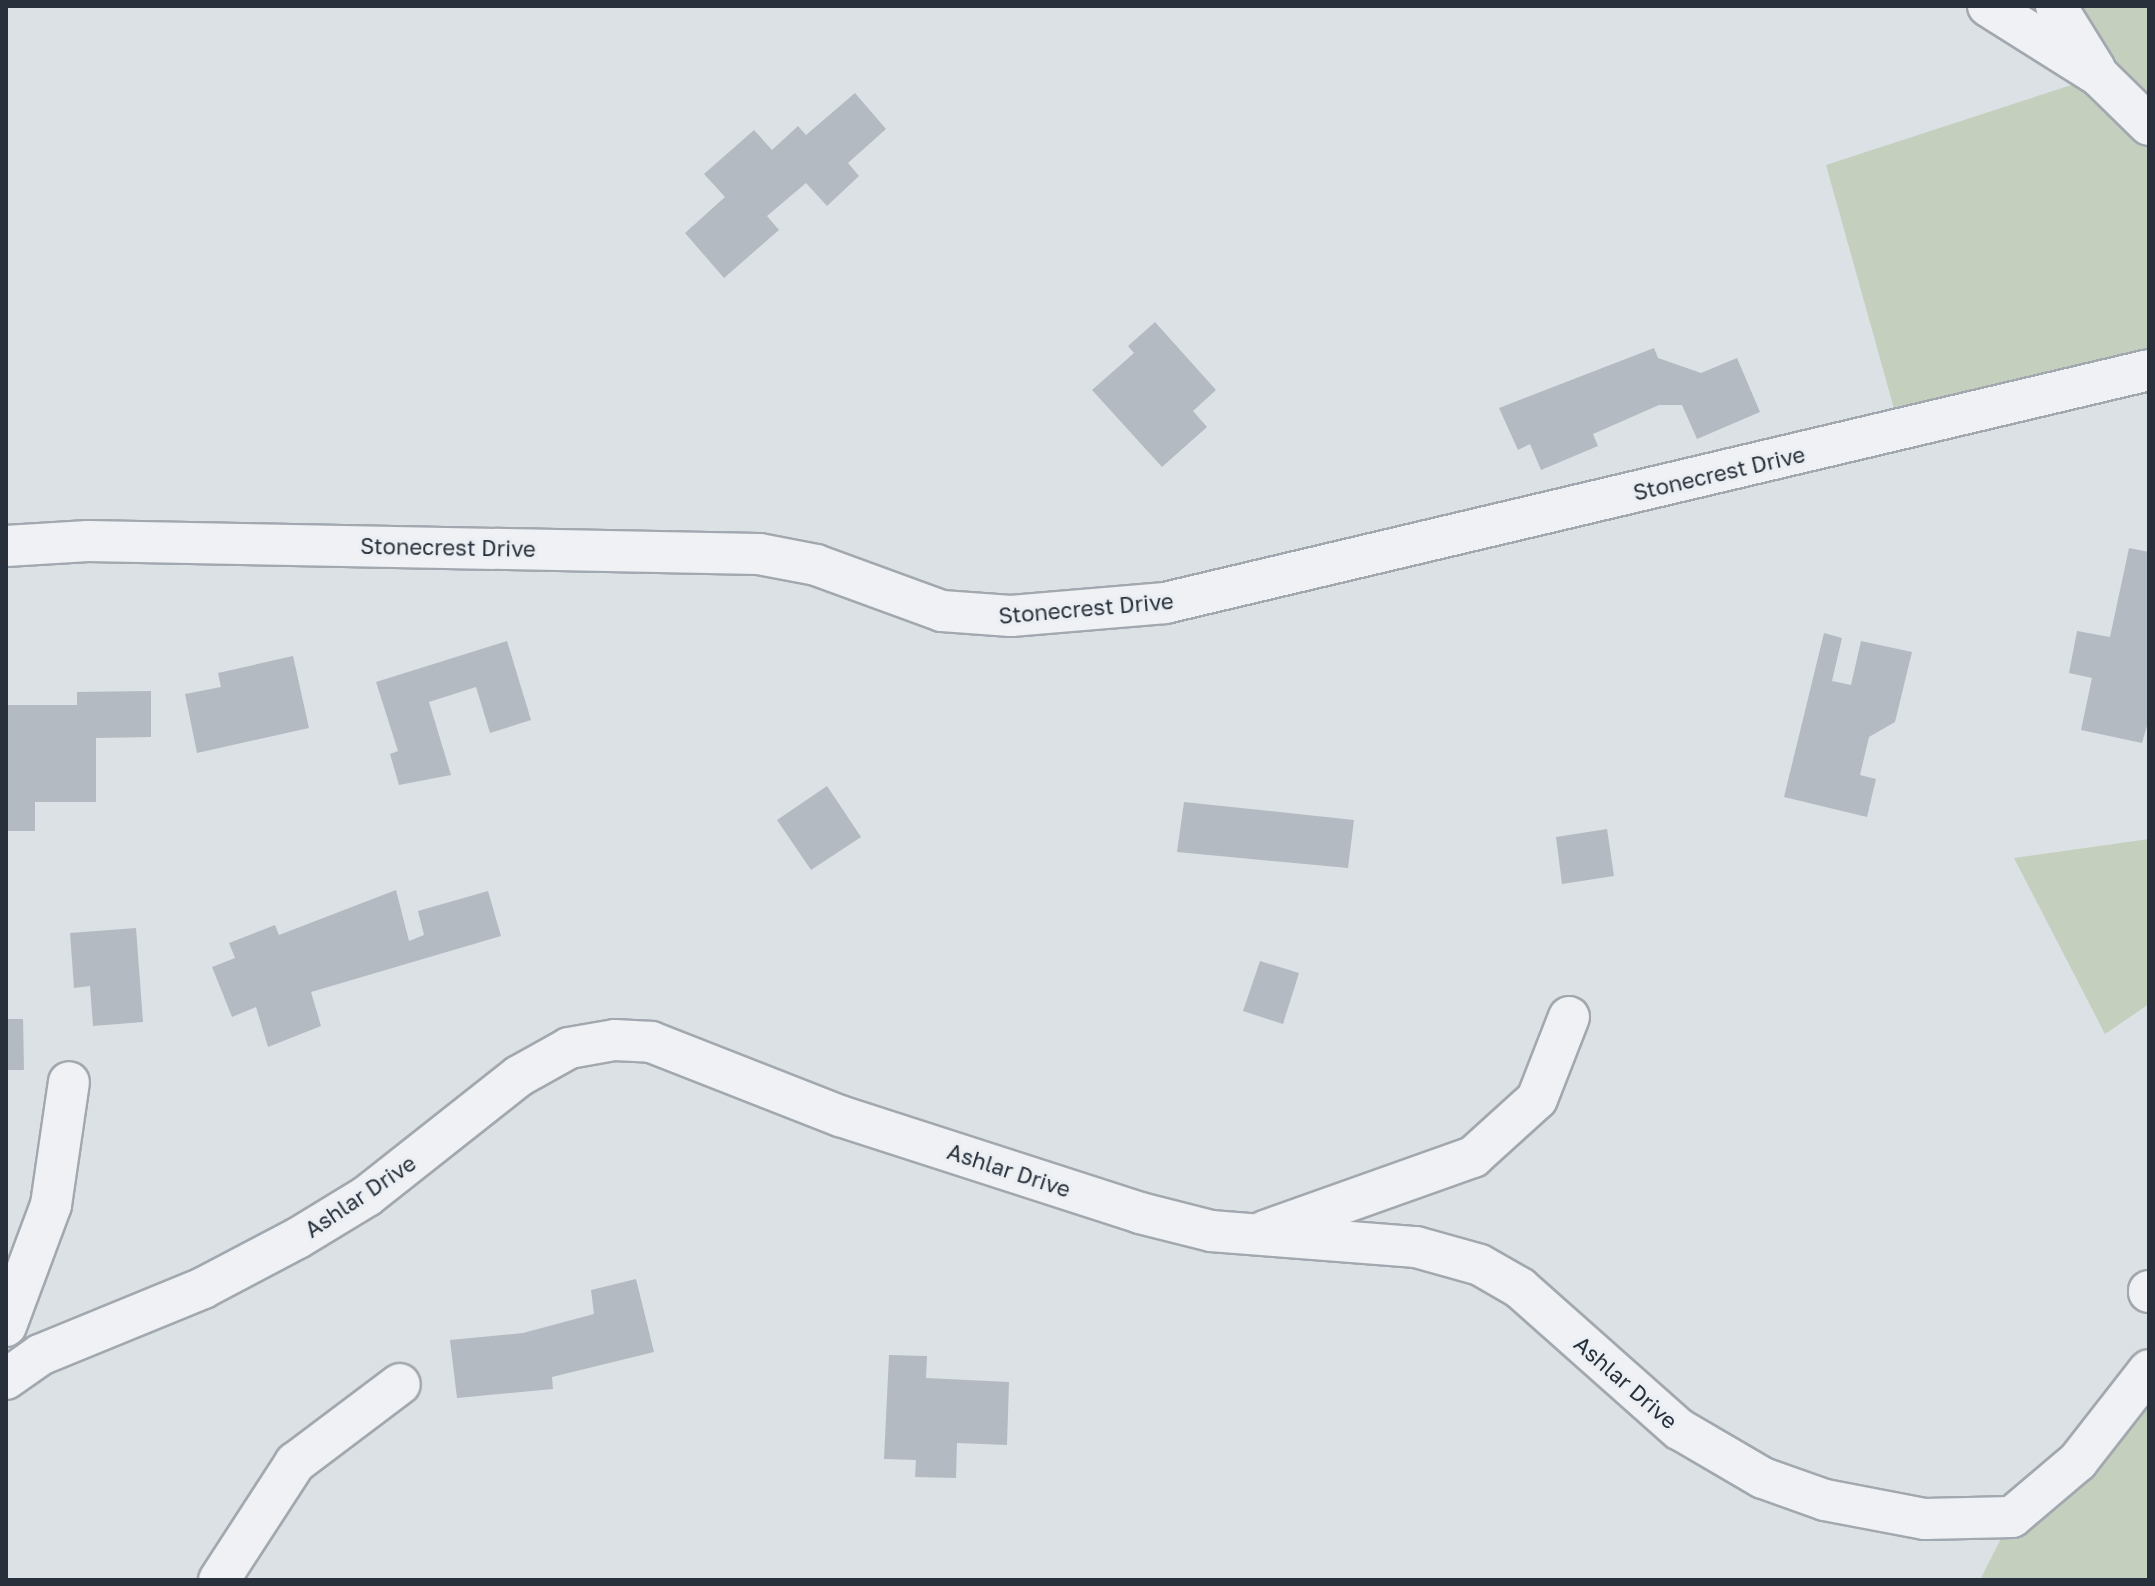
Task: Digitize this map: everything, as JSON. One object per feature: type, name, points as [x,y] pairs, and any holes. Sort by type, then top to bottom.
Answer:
[{"type":"street","points":[[1988,6],[2099,76],[2149,125]]},
{"type":"street","points":[[2056,6],[2099,76]]},
{"type":"street","name":"Stonecrest Drive","points":[[6,546],[88,541],[759,554],[816,565],[942,611],[1011,616],[1165,603],[2149,370]]},
{"type":"street","points":[[1253,1235],[1473,1157],[1537,1099],[1569,1017]]},
{"type":"street","name":"Ashlar Drive","points":[[6,1379],[40,1355],[203,1288],[298,1238],[367,1196],[519,1076],[569,1048],[615,1040],[651,1042],[840,1116],[1140,1213],[1253,1235],[1416,1247],[1480,1265],[1520,1288],[1679,1429],[1763,1478],[1825,1500],[1925,1519],[2012,1517],[2035,1505],[2149,1370]]},
{"type":"street","points":[[6,1326],[51,1205],[69,1082]]},
{"type":"street","points":[[219,1580],[295,1463],[400,1384]]},
{"type":"green space","points":[[2056,6],[2149,6],[2149,370],[1900,430],[1826,165],[2099,76]]},
{"type":"green space","points":[[2149,839],[2149,1004],[2105,1034],[2014,858]]},
{"type":"green space","points":[[2149,1364],[2149,1580],[1980,1580],[2012,1517]]},
{"type":"building","points":[[855,93],[886,129],[848,163],[859,176],[827,206],[806,183],[767,216],[779,230],[724,278],[685,233],[725,197],[704,174],[754,130],[772,150],[798,126],[806,135]]},
{"type":"building","points":[[1155,322],[1216,390],[1193,411],[1207,427],[1162,467],[1092,390],[1134,353],[1128,346]]},
{"type":"building","points":[[1654,348],[1658,358],[1701,373],[1737,358],[1760,412],[1697,439],[1682,405],[1659,405],[1593,434],[1598,446],[1541,470],[1530,444],[1518,450],[1499,408]]},
{"type":"building","points":[[2129,548],[2149,552],[2149,719],[2142,743],[2081,730],[2092,678],[2069,673],[2077,631],[2110,637]]},
{"type":"building","points":[[1824,633],[1842,638],[1832,681],[1851,685],[1861,641],[1912,652],[1895,722],[1869,737],[1860,775],[1876,779],[1867,817],[1784,797]]},
{"type":"building","points":[[507,641],[531,720],[490,733],[476,687],[429,702],[451,775],[399,785],[390,754],[398,751],[376,682]]},
{"type":"building","points":[[293,656],[309,728],[197,753],[185,694],[221,687],[218,673]]},
{"type":"building","points":[[151,691],[151,737],[96,738],[96,802],[35,802],[35,831],[6,831],[6,705],[77,705],[77,692]]},
{"type":"building","points":[[827,786],[861,837],[811,870],[777,820]]},
{"type":"building","points":[[1184,802],[1354,820],[1348,868],[1177,852]]},
{"type":"building","points":[[1607,829],[1614,876],[1562,884],[1556,837]]},
{"type":"building","points":[[396,890],[409,941],[424,935],[418,911],[488,891],[501,936],[311,992],[321,1026],[268,1047],[256,1007],[232,1017],[212,967],[235,958],[229,943],[275,925],[279,935]]},
{"type":"building","points":[[136,928],[143,1022],[93,1026],[90,986],[74,988],[70,933]]},
{"type":"building","points":[[1260,961],[1299,973],[1283,1024],[1243,1011]]},
{"type":"building","points":[[6,1019],[23,1019],[24,1070],[6,1070]]},
{"type":"building","points":[[636,1279],[654,1352],[552,1377],[553,1389],[457,1398],[450,1340],[523,1333],[594,1314],[591,1290]]},
{"type":"building","points":[[889,1355],[927,1356],[926,1378],[1009,1382],[1007,1445],[957,1443],[956,1478],[915,1477],[916,1460],[884,1459]]}]
